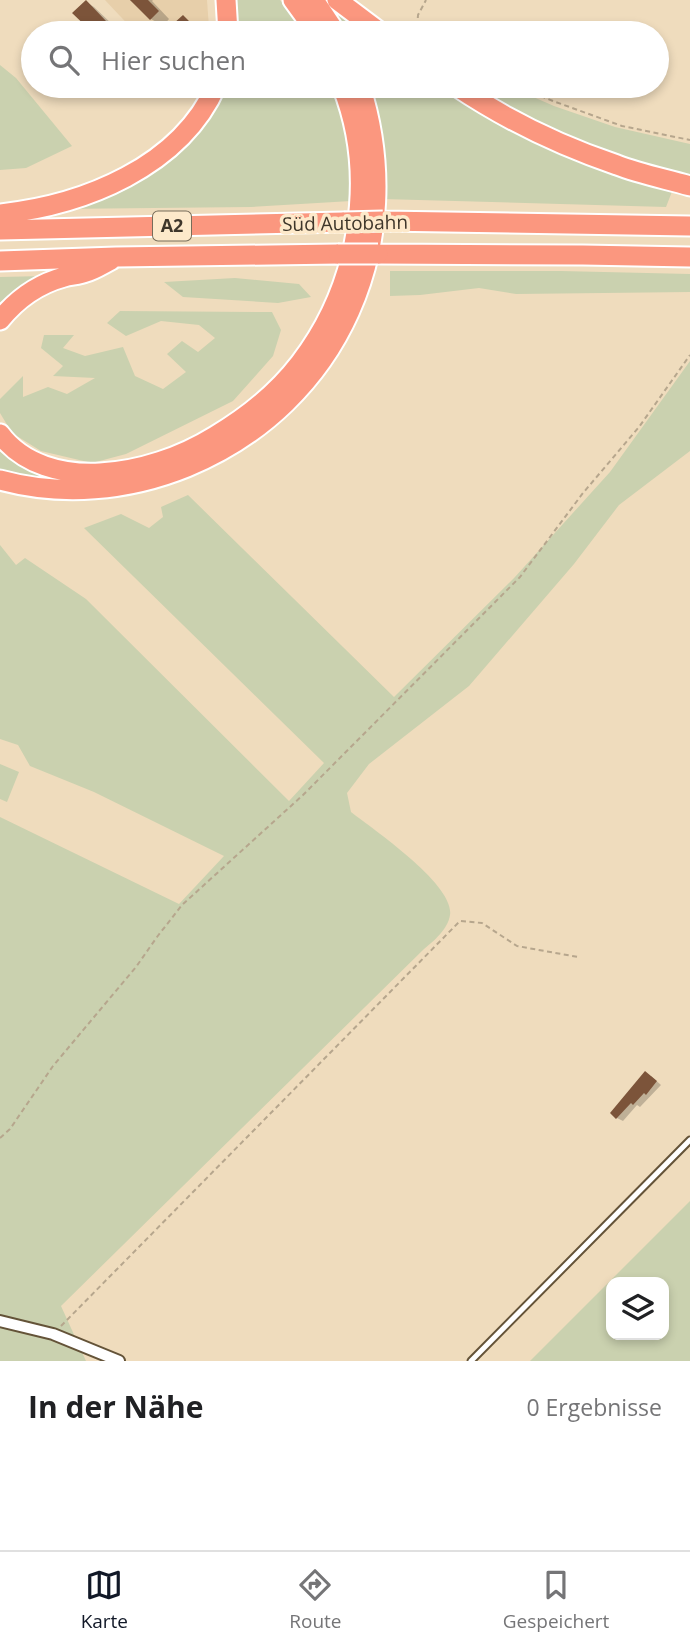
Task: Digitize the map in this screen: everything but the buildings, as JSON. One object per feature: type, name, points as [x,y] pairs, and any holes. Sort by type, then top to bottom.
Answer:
[{"type":"highway","points":[[226,0],[227,21]]},
{"type":"highway","points":[[293,0],[308,21]]},
{"type":"highway","points":[[314,0],[328,21]]},
{"type":"highway","points":[[338,0],[365,21]]},
{"type":"highway","points":[[0,214],[87,194],[134,173],[155,160],[181,137],[203,111],[210,98]]},
{"type":"highway","points":[[0,434],[17,451],[48,467],[86,474],[113,472],[145,466],[202,444],[258,407],[281,385],[299,364],[328,319],[340,294],[350,261],[357,229],[360,162],[347,98]]},
{"type":"highway","points":[[0,480],[51,489],[89,490],[129,485],[167,476],[236,443],[267,421],[293,396],[315,371],[335,340],[361,283],[371,247],[376,212],[375,146],[364,98]]},
{"type":"highway","points":[[474,98],[546,136],[617,165],[690,186]]},
{"type":"highway","name":"Süd Autobahn","points":[[0,230],[383,221],[690,226]]},
{"type":"highway","name":"Süd Autobahn","points":[[0,261],[338,254],[690,257]]},
{"type":"highway","points":[[0,320],[25,295],[41,286],[87,272],[116,257]]},
{"type":"street","points":[[0,1321],[53,1334],[119,1361]]},
{"type":"lane","points":[[471,1361],[690,1140]]},
{"type":"path","points":[[418,21],[426,0]]},
{"type":"path","points":[[546,98],[622,126],[690,140]]},
{"type":"path","points":[[0,1138],[10,1129],[54,1066],[183,905],[303,795],[520,576],[583,493],[639,427],[690,355]]},
{"type":"path","points":[[53,1334],[460,921],[482,923],[517,946],[578,957]]},
{"type":"shaded area","points":[[105,0],[207,0],[208,21],[125,21]]},
{"type":"green space","points":[[232,0],[280,0],[296,21],[232,21]]},
{"type":"green space","points":[[330,6],[352,21],[339,21]]},
{"type":"green space","points":[[0,65],[21,84],[21,98],[32,98],[72,146],[26,168],[0,170]]},
{"type":"green space","points":[[210,98],[338,98],[346,127],[352,173],[351,201],[251,207],[57,209],[116,188]]},
{"type":"green space","points":[[373,98],[465,98],[673,189],[666,207],[382,199],[383,169]]},
{"type":"green space","points":[[490,98],[536,98],[615,127],[690,144],[690,178],[638,164],[541,126]]},
{"type":"green space","points":[[390,271],[690,274],[690,292],[516,294],[479,288],[390,296]]},
{"type":"green space","points":[[44,276],[0,309],[0,277]]},
{"type":"green space","points":[[235,278],[299,284],[311,297],[278,303],[183,297],[164,282]]},
{"type":"green space","points":[[120,311],[272,312],[281,330],[273,356],[233,401],[126,454],[92,463],[41,451],[12,433],[0,413],[0,399],[23,376],[23,397],[48,387],[67,394],[95,378],[53,376],[63,366],[41,348],[44,335],[74,335],[63,348],[85,356],[123,347],[135,376],[163,389],[186,372],[167,354],[182,341],[198,352],[215,338],[199,325],[161,321],[126,336],[107,323]]},
{"type":"green space","points":[[690,361],[690,451],[619,505],[574,564],[469,686],[369,764],[347,793],[351,812],[411,859],[440,889],[448,903],[450,915],[444,930],[61,1306],[86,1361],[0,1361],[0,817],[179,904],[224,856],[94,792],[30,766],[18,745],[0,739],[0,545],[16,565],[25,558],[86,599],[289,801],[324,763],[84,528],[121,514],[149,528],[163,517],[161,507],[188,495],[394,697],[515,577],[610,472]]},
{"type":"green space","points":[[0,444],[82,483],[0,473]]},
{"type":"green space","points":[[0,764],[19,772],[7,802],[0,799]]},
{"type":"green space","points":[[690,1201],[690,1361],[530,1361],[606,1285],[606,1340],[669,1340],[669,1277],[614,1277]]}]
